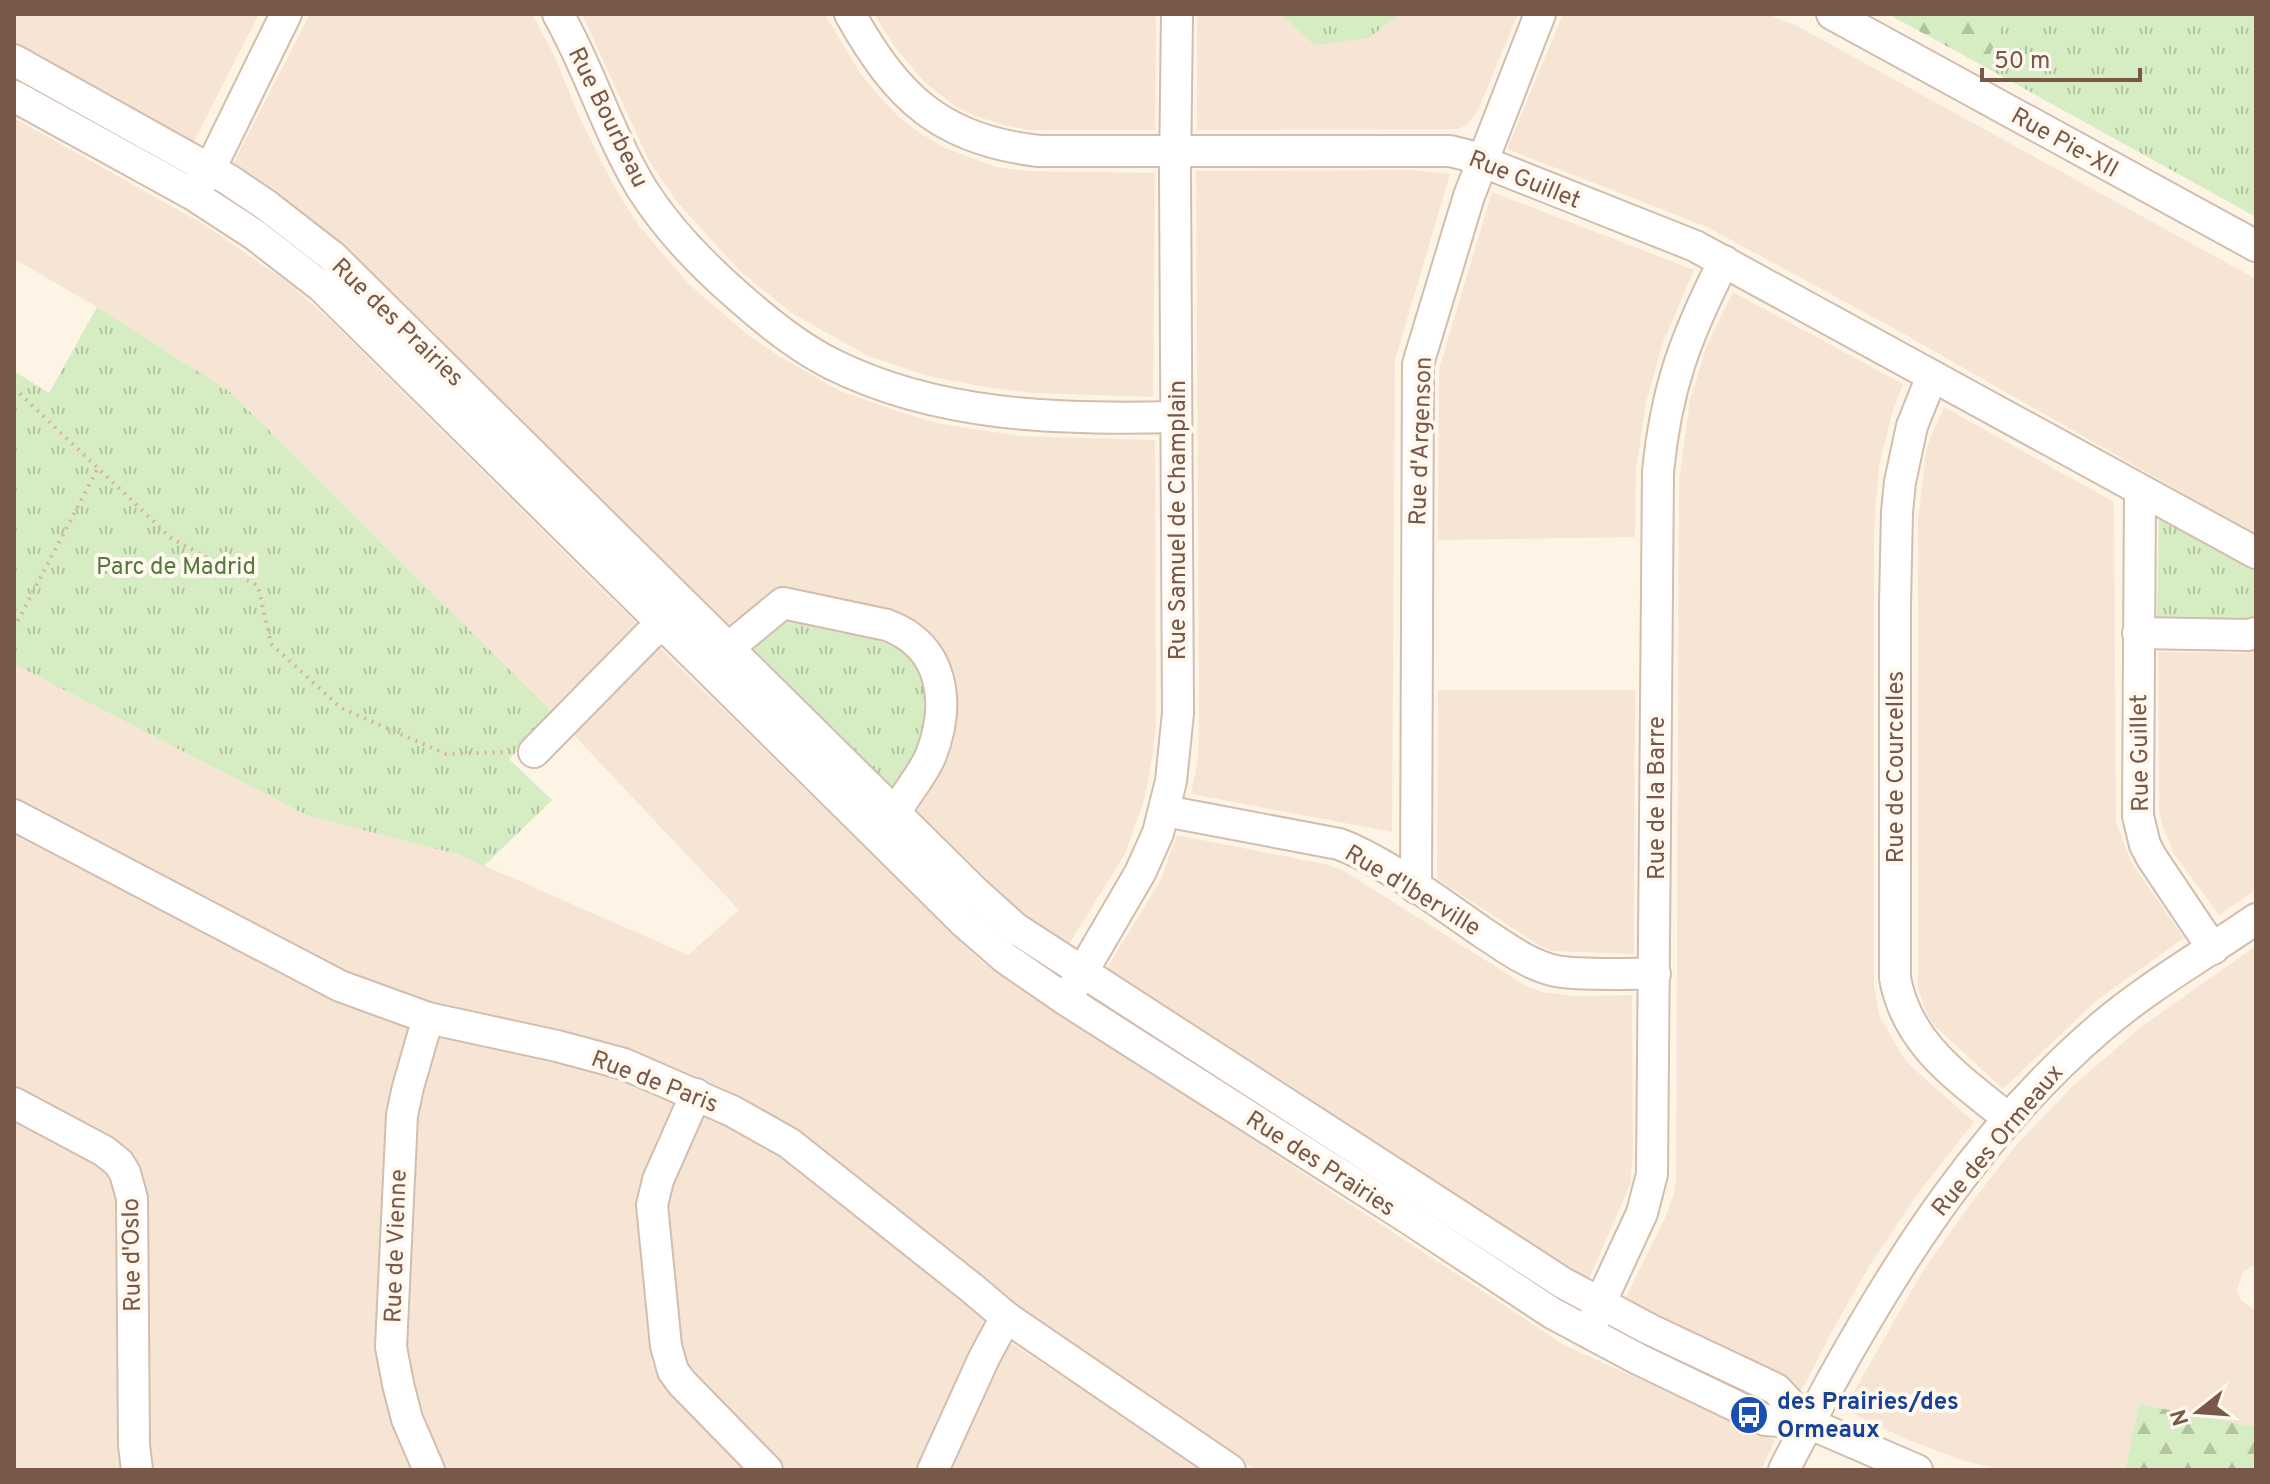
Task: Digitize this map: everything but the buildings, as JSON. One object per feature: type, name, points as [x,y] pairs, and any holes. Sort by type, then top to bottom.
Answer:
[{"type":"street","points":[[192,194],[210,169],[286,14]]},
{"type":"street","name":"Rue Bourbeau","points":[[558,14],[625,157],[663,219],[721,282],[776,328],[803,346],[831,363],[893,388],[994,411],[1056,417],[1176,417]]},
{"type":"street","name":"Rue Guillet","points":[[850,14],[883,66],[925,112],[958,131],[992,143],[1039,151],[1450,151],[1482,161],[1695,246],[2256,553]]},
{"type":"street","name":"Rue Samuel de Champlain","points":[[1066,1000],[1148,859],[1165,811],[1175,758],[1178,713],[1177,14]]},
{"type":"street","name":"Rue d'Argenson","points":[[1416,888],[1418,364],[1469,196],[1540,14]]},
{"type":"street","name":"Rue Pie-XII","points":[[1832,14],[2256,246]]},
{"type":"street","name":"Rue des Prairies","points":[[14,60],[210,169],[266,205],[333,257],[674,615]]},
{"type":"street","name":"Rue des Prairies","points":[[14,96],[192,194],[255,235],[322,287],[674,615],[887,823],[1015,928],[1563,1283],[1776,1389],[1808,1423]]},
{"type":"street","name":"Rue de la Barre","points":[[1586,1332],[1603,1304],[1604,1295],[1642,1213],[1651,1185],[1658,472],[1664,421],[1675,372],[1691,329],[1724,261]]},
{"type":"street","name":"Rue de Courcelles","points":[[1932,376],[1912,426],[1897,512],[1895,978],[1898,995],[1910,1024],[1929,1049],[2009,1119]]},
{"type":"street","name":"Rue Guillet","points":[[2140,490],[2137,802],[2141,831],[2152,858],[2213,949]]},
{"type":"street","points":[[720,660],[738,640],[783,603],[887,625],[901,630],[920,646],[939,678],[942,702],[936,741],[916,782],[887,823]]},
{"type":"street","points":[[534,752],[648,636],[674,615]]},
{"type":"street","points":[[2138,633],[2256,633]]},
{"type":"street","name":"Rue d'Iberville","points":[[1165,811],[1339,844],[1368,857],[1516,954],[1557,971],[1655,974]]},
{"type":"street","name":"Rue de Paris","points":[[14,815],[317,976],[367,998],[428,1018],[611,1061],[732,1111],[789,1143],[1006,1317],[1221,1468]]},
{"type":"street","name":"Rue des Prairies","points":[[887,823],[987,943],[1014,965],[1552,1313],[1765,1420],[1808,1423],[1917,1470]]},
{"type":"street","name":"Rue des Ormeaux","points":[[1784,1470],[1876,1302],[1921,1232],[2009,1119],[2057,1067],[2104,1024],[2256,919]]},
{"type":"street","name":"Rue de Vienne","points":[[428,1018],[402,1115],[391,1347],[402,1402],[429,1470]]},
{"type":"street","points":[[696,1094],[658,1180],[652,1205],[666,1346],[673,1371],[682,1383],[767,1470]]},
{"type":"street","name":"Rue d'Oslo","points":[[14,1103],[104,1151],[119,1163],[125,1173],[132,1198],[134,1445],[137,1470]]},
{"type":"street","points":[[933,1470],[1006,1317]]},
{"type":"path","points":[[14,388],[171,538],[258,586],[271,644],[341,708],[446,754],[534,752]]},
{"type":"path","points":[[14,628],[98,468]]},
{"type":"shaded area","points":[[14,14],[259,14],[192,145],[14,47]]},
{"type":"shaded area","points":[[310,14],[532,14],[553,53],[600,159],[640,227],[690,285],[748,335],[840,391],[937,423],[1019,436],[1155,440],[1156,720],[1153,753],[1145,797],[1125,854],[1066,949],[1013,909],[915,810],[938,778],[949,746],[935,642],[926,631],[890,610],[784,587],[757,602],[728,630],[230,169]]},
{"type":"shaded area","points":[[582,14],[825,14],[860,73],[878,95],[899,117],[945,148],[996,167],[1028,171],[1155,173],[1153,397],[1034,393],[932,377],[868,356],[793,314],[741,272],[677,202],[648,159]]},
{"type":"shaded area","points":[[874,14],[1156,14],[1155,130],[1029,130],[975,116],[955,106],[925,83],[895,47]]},
{"type":"shaded area","points":[[1197,14],[1281,14],[1369,38],[1400,14],[1518,14],[1478,110],[1467,125],[1458,129],[1197,130]]},
{"type":"shaded area","points":[[1563,14],[1767,14],[1799,27],[2256,279],[2256,535],[1904,334],[1707,227],[1507,149]]},
{"type":"shaded area","points":[[14,118],[205,225],[287,282],[329,319],[641,628],[554,714],[229,391],[97,307],[14,259]]},
{"type":"shaded area","points":[[1410,170],[1450,174],[1395,360],[1392,832],[1191,794],[1198,758],[1199,717],[1196,171]]},
{"type":"shaded area","points":[[1492,192],[1694,270],[1662,345],[1646,403],[1636,469],[1635,537],[1438,540],[1439,369]]},
{"type":"shaded area","points":[[1733,292],[1903,384],[1892,413],[1879,466],[1874,529],[1874,986],[1879,1015],[1901,1054],[1974,1122],[1919,1192],[1869,1266],[1802,1390],[1622,1305],[1664,1220],[1676,1181],[1679,481],[1690,400],[1707,345]]},
{"type":"shaded area","points":[[1944,407],[2114,502],[2116,822],[2131,862],[2184,938],[2096,1001],[2003,1089],[1936,1027],[1926,1013],[1918,987],[1918,521],[1926,452]]},
{"type":"shaded area","points":[[655,643],[982,962],[1566,1346],[1775,1440],[1761,1470],[1257,1470],[1017,1307],[790,1126],[727,1090],[669,1065],[596,1040],[434,1003],[373,985],[14,798],[14,664],[306,815],[460,855],[688,955],[739,910],[570,731]]},
{"type":"shaded area","points":[[2256,650],[2256,890],[2219,915],[2174,854],[2162,825],[2159,809],[2158,652],[2242,653]]},
{"type":"shaded area","points":[[1438,690],[1635,690],[1634,954],[1552,951],[1437,879]]},
{"type":"shaded area","points":[[14,831],[334,1000],[409,1028],[386,1119],[376,1328],[383,1391],[400,1444],[413,1470],[149,1470],[145,1197],[14,1090]]},
{"type":"shaded area","points":[[1177,835],[1329,865],[1344,871],[1528,987],[1542,992],[1574,996],[1632,995],[1633,1154],[1630,1185],[1586,1285],[1105,971],[1160,881]]},
{"type":"shaded area","points":[[2256,946],[2256,1264],[2243,1272],[2237,1290],[2240,1299],[2256,1312],[2256,1427],[2139,1404],[2125,1470],[2004,1470],[1964,1461],[1903,1438],[1844,1409],[1921,1274],[2017,1144],[2073,1086],[2142,1026]]},
{"type":"shaded area","points":[[438,1037],[560,1062],[676,1099],[639,1188],[636,1205],[652,1363],[661,1380],[749,1470],[445,1470],[419,1410],[406,1333],[412,1141],[419,1100]]},
{"type":"shaded area","points":[[704,1114],[734,1128],[807,1175],[986,1317],[917,1470],[788,1470],[689,1368],[682,1357],[665,1215],[667,1192]]},
{"type":"shaded area","points":[[14,1121],[96,1165],[105,1172],[115,1189],[121,1470],[14,1470]]},
{"type":"shaded area","points":[[1008,1341],[1199,1466],[1197,1470],[949,1470]]},
{"type":"green space","points":[[1281,14],[1400,14],[1369,38],[1314,45]]},
{"type":"green space","points":[[1888,14],[2007,14],[1985,67]]},
{"type":"green space","points":[[2007,14],[2256,14],[2256,217],[1985,67]]},
{"type":"green space","name":"Parc de Madrid","points":[[97,307],[229,391],[554,714],[509,759],[552,800],[484,866],[460,855],[306,815],[14,664],[14,371],[49,393]]},
{"type":"green space","points":[[2159,517],[2256,568],[2256,619],[2157,620]]},
{"type":"green space","points":[[788,619],[887,643],[910,657],[917,667],[925,695],[921,736],[909,766],[890,791],[751,653],[778,623]]},
{"type":"green space","points":[[2139,1404],[2256,1427],[2256,1470],[2125,1470]]},
{"type":"place","name":"des Prairies/des Ormeaux","points":[[1749,1415]]}]
